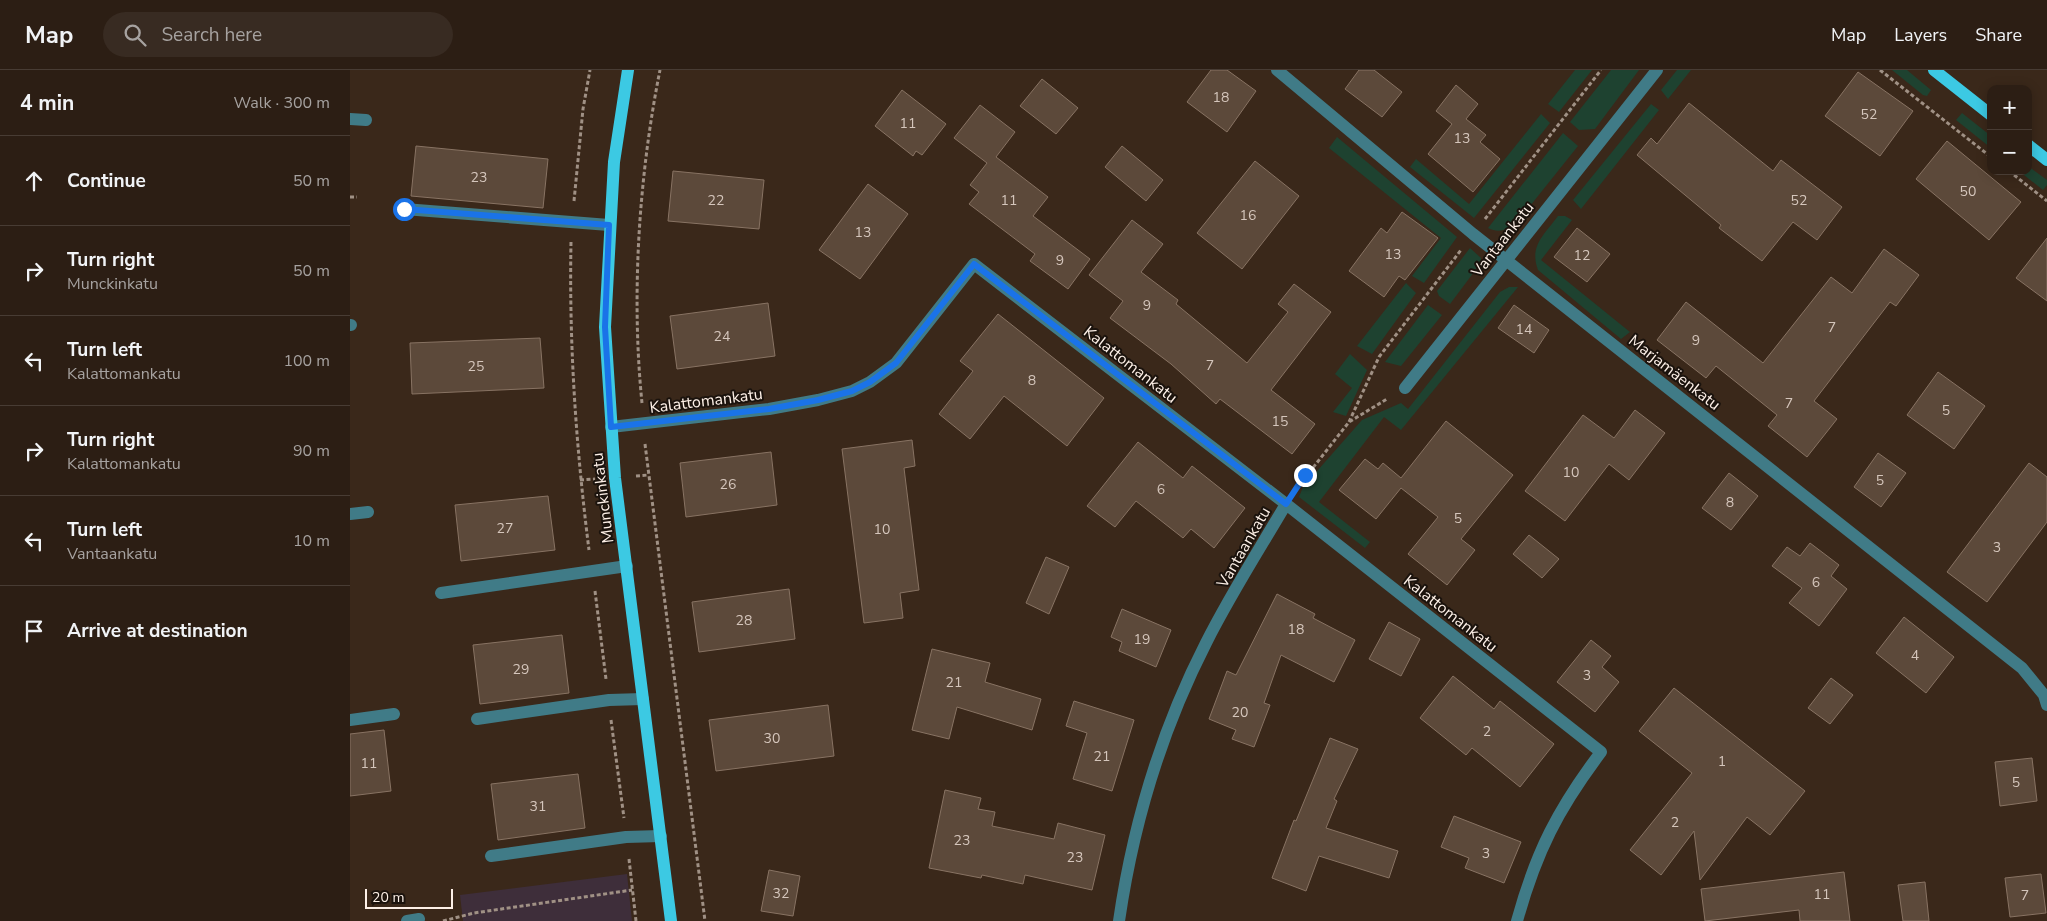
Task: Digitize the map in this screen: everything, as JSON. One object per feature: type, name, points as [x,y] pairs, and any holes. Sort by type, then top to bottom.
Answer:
[{"type":"main road","name":"Munckinkatu","points":[[628,70],[614,162],[609,225],[605,327],[611,427],[671,921]]},
{"type":"main road","points":[[1934,70],[1987,112]]},
{"type":"main road","points":[[2032,148],[2047,160]]},
{"type":"street","name":"Marjamäenkatu","points":[[1277,70],[1507,260],[2022,668],[2044,695],[2047,705]]},
{"type":"street","name":"Vantaankatu","points":[[1405,388],[1658,70]]},
{"type":"street","points":[[350,119],[366,120]]},
{"type":"street","points":[[404,209],[609,225]]},
{"type":"street","name":"Kalattomankatu","points":[[611,427],[769,409],[818,400],[852,391],[870,382],[896,363],[974,264],[1286,504],[1601,752],[1572,791],[1548,832],[1529,877],[1516,921]]},
{"type":"street","name":"Vantaankatu","points":[[1119,921],[1125,878],[1138,827],[1167,732],[1207,642],[1286,504]]},
{"type":"street","points":[[350,514],[368,512]]},
{"type":"street","points":[[441,593],[627,566]]},
{"type":"street","points":[[477,719],[609,700],[643,699]]},
{"type":"street","points":[[350,720],[394,714]]},
{"type":"street","points":[[491,856],[626,837],[661,836]]},
{"type":"path","points":[[590,70],[583,109],[572,222],[571,354],[580,480],[636,921]]},
{"type":"path","points":[[660,70],[644,172],[638,314],[640,382],[648,475],[705,921]]},
{"type":"path","points":[[1880,70],[1987,154]]},
{"type":"path","points":[[2014,175],[2047,201]]},
{"type":"path","points":[[350,197],[357,197]]},
{"type":"path","name":"Vantaankatu","points":[[1286,504],[1305,475],[1348,422],[1405,388]]},
{"type":"path","points":[[443,921],[482,912],[632,890]]},
{"type":"shaded area","points":[[627,874],[632,921],[463,921],[460,895]]},
{"type":"green space","points":[[1575,70],[1592,70],[1559,112],[1548,104]]},
{"type":"green space","points":[[1611,70],[1639,70],[1595,129],[1579,130],[1570,122]]},
{"type":"green space","points":[[1677,70],[1691,70],[1668,99],[1661,90]]},
{"type":"green space","points":[[1892,70],[1907,70],[1931,90],[1927,96],[1923,95]]},
{"type":"green space","points":[[1651,104],[1659,110],[1581,209],[1573,200]]},
{"type":"green space","points":[[1962,113],[1987,133],[1987,145],[1956,120]]},
{"type":"green space","points":[[1541,114],[1550,123],[1474,218],[1410,167],[1416,159],[1469,204]]},
{"type":"green space","points":[[1563,133],[1578,146],[1518,221],[1500,231],[1488,228]]},
{"type":"green space","points":[[1337,137],[1457,237],[1424,283],[1412,276],[1441,238],[1329,148]]},
{"type":"green space","points":[[2032,169],[2047,180],[2047,185],[2043,190],[2024,175],[2032,175]]},
{"type":"green space","points":[[1558,216],[1565,216],[1572,220],[1541,260],[1630,332],[1621,339],[1538,270],[1535,254],[1539,241]]},
{"type":"green space","points":[[1470,248],[1481,258],[1480,264],[1450,304],[1439,296],[1437,291]]},
{"type":"green space","points":[[1406,283],[1416,293],[1372,354],[1357,346]]},
{"type":"green space","points":[[1509,287],[1518,287],[1401,430],[1384,417],[1319,502],[1370,542],[1365,548],[1299,497],[1303,487],[1362,420],[1401,403],[1408,409],[1500,292]]},
{"type":"green space","points":[[1428,305],[1442,315],[1401,366],[1385,362]]},
{"type":"green space","points":[[1350,354],[1367,370],[1346,416],[1333,412],[1352,388],[1335,374]]},
{"type":"building","points":[[1211,70],[1227,70],[1256,91],[1227,132],[1187,102]]},
{"type":"building","points":[[1359,70],[1374,70],[1402,92],[1382,117],[1345,89]]},
{"type":"building","points":[[1858,72],[1913,111],[1880,156],[1825,116]]},
{"type":"building","points":[[1042,79],[1078,108],[1056,134],[1020,106]]},
{"type":"building","points":[[1456,85],[1478,104],[1466,119],[1486,135],[1480,142],[1500,159],[1473,192],[1428,154],[1452,124],[1436,111]]},
{"type":"building","points":[[902,90],[946,124],[922,155],[916,151],[913,156],[875,126]]},
{"type":"building","points":[[1689,103],[1773,171],[1781,160],[1842,207],[1817,240],[1793,222],[1762,261],[1719,228],[1721,225],[1637,155],[1651,138],[1657,144]]},
{"type":"building","points":[[980,105],[1015,132],[996,157],[1048,197],[1033,216],[1090,259],[1068,289],[1030,261],[1035,254],[969,204],[979,192],[970,185],[987,163],[954,138]]},
{"type":"building","points":[[1947,141],[2021,202],[1989,240],[1916,179]]},
{"type":"building","points":[[416,146],[548,159],[543,208],[411,196]]},
{"type":"building","points":[[1122,146],[1163,180],[1146,201],[1105,167]]},
{"type":"building","points":[[1255,161],[1299,196],[1242,269],[1197,233]]},
{"type":"building","points":[[673,171],[764,180],[759,229],[668,221]]},
{"type":"building","points":[[868,184],[908,214],[860,279],[819,250]]},
{"type":"building","points":[[1402,212],[1438,238],[1405,280],[1399,276],[1384,297],[1349,271],[1381,228],[1387,233]]},
{"type":"building","points":[[1132,220],[1163,244],[1141,272],[1178,300],[1176,304],[1247,363],[1288,312],[1278,304],[1294,284],[1331,312],[1271,390],[1315,424],[1292,454],[1220,399],[1216,404],[1171,364],[1110,318],[1123,301],[1089,275]]},
{"type":"building","points":[[1577,228],[1610,254],[1587,282],[1554,257]]},
{"type":"building","points":[[2047,238],[2047,301],[2016,278]]},
{"type":"building","points":[[1884,249],[1919,275],[1896,306],[1890,302],[1814,401],[1837,419],[1807,457],[1768,426],[1777,415],[1716,366],[1706,378],[1657,340],[1686,302],[1763,363],[1831,277],[1852,293]]},
{"type":"building","points":[[768,303],[775,356],[677,369],[670,316]]},
{"type":"building","points":[[1514,305],[1549,330],[1534,353],[1498,328]]},
{"type":"building","points":[[998,314],[1104,398],[1067,446],[1004,396],[970,439],[939,414],[973,371],[960,361]]},
{"type":"building","points":[[540,338],[544,388],[412,394],[410,343]]},
{"type":"building","points":[[1938,372],[1985,406],[1954,449],[1907,415]]},
{"type":"building","points":[[1635,410],[1665,433],[1629,480],[1609,464],[1565,521],[1525,491],[1583,415],[1614,438]]},
{"type":"building","points":[[1446,421],[1513,475],[1461,539],[1475,550],[1447,585],[1408,554],[1438,517],[1401,488],[1376,519],[1339,490],[1365,459],[1378,469],[1383,463],[1401,478]]},
{"type":"building","points":[[912,440],[915,466],[904,468],[919,590],[900,593],[903,618],[864,623],[842,449]]},
{"type":"building","points":[[1138,442],[1183,478],[1192,466],[1245,508],[1214,548],[1191,529],[1183,538],[1136,501],[1115,527],[1087,506]]},
{"type":"building","points":[[771,452],[777,505],[686,517],[680,463]]},
{"type":"building","points":[[1878,453],[1906,473],[1881,507],[1854,487]]},
{"type":"building","points":[[2029,463],[2047,477],[2047,522],[1987,602],[1947,572]]},
{"type":"building","points":[[1729,473],[1758,496],[1731,530],[1702,508]]},
{"type":"building","points":[[548,496],[555,550],[461,561],[455,505]]},
{"type":"building","points":[[1529,535],[1559,559],[1542,578],[1513,554]]},
{"type":"building","points":[[1810,543],[1839,565],[1831,576],[1847,589],[1819,626],[1789,603],[1802,588],[1772,566],[1787,547],[1800,556]]},
{"type":"building","points":[[1046,557],[1069,567],[1049,614],[1026,603]]},
{"type":"building","points":[[789,589],[795,639],[699,652],[692,602]]},
{"type":"building","points":[[1277,594],[1315,614],[1313,618],[1355,640],[1334,682],[1281,655],[1264,703],[1270,705],[1254,747],[1232,739],[1236,730],[1209,719],[1227,671],[1236,675]]},
{"type":"building","points":[[1122,609],[1171,630],[1156,667],[1119,651],[1122,642],[1111,637]]},
{"type":"building","points":[[1904,617],[1954,657],[1926,693],[1876,653]]},
{"type":"building","points":[[1389,622],[1420,639],[1401,676],[1369,659]]},
{"type":"building","points":[[562,635],[569,693],[480,704],[473,645]]},
{"type":"building","points":[[1591,640],[1611,656],[1602,667],[1619,682],[1595,712],[1557,682]]},
{"type":"building","points":[[932,649],[990,663],[985,682],[1041,699],[1032,730],[957,707],[949,739],[912,730]]},
{"type":"building","points":[[1453,676],[1494,709],[1500,701],[1554,744],[1520,787],[1472,748],[1466,755],[1420,718]]},
{"type":"building","points":[[1831,678],[1853,695],[1830,724],[1808,708]]},
{"type":"building","points":[[1674,688],[1805,791],[1770,835],[1747,817],[1700,880],[1694,831],[1661,875],[1630,850],[1692,773],[1639,731]]},
{"type":"building","points":[[1074,701],[1134,720],[1112,791],[1073,779],[1087,733],[1066,726]]},
{"type":"building","points":[[828,705],[834,756],[716,771],[709,720]]},
{"type":"building","points":[[384,730],[391,791],[350,796],[350,734]]},
{"type":"building","points":[[1330,738],[1358,749],[1334,799],[1337,801],[1326,828],[1398,851],[1389,878],[1319,856],[1306,891],[1272,878],[1294,820],[1296,821]]},
{"type":"building","points":[[2032,758],[2037,801],[2000,806],[1995,762]]},
{"type":"building","points":[[578,774],[585,828],[498,840],[491,784]]},
{"type":"building","points":[[945,790],[981,798],[978,809],[995,812],[992,826],[1054,839],[1058,823],[1105,835],[1092,890],[1025,875],[1023,884],[982,875],[981,878],[929,868]]},
{"type":"building","points":[[1454,816],[1521,842],[1504,883],[1465,868],[1469,858],[1441,847]]},
{"type":"building","points":[[769,870],[800,876],[793,916],[761,911]]},
{"type":"building","points":[[1844,872],[1850,921],[1800,921],[1799,910],[1705,921],[1701,889]]},
{"type":"building","points":[[2041,874],[2046,913],[2010,917],[2005,878]]},
{"type":"building","points":[[1925,882],[1929,921],[1903,921],[1898,885]]},
{"type":"route","points":[[404,209],[609,225],[605,327],[611,427],[769,409],[818,400],[852,391],[870,382],[896,363],[974,264],[1286,504],[1305,475]]}]
